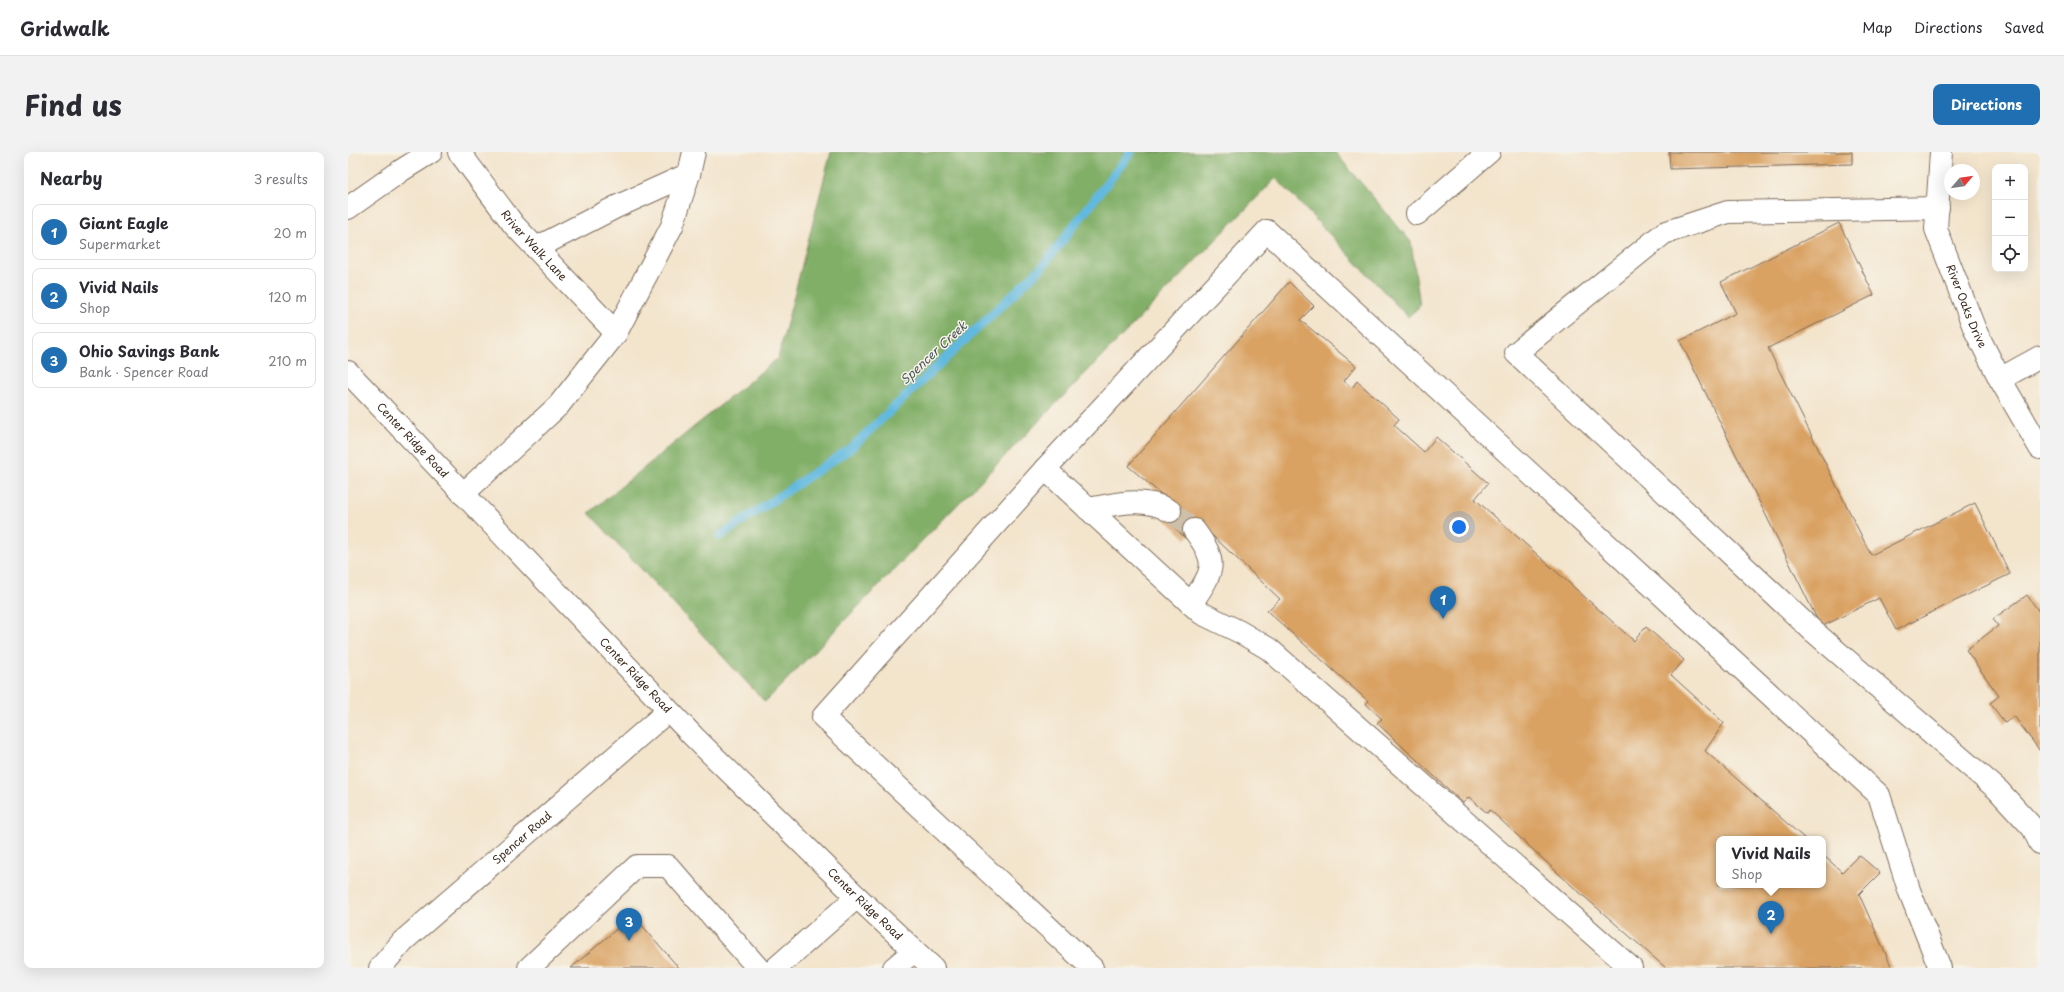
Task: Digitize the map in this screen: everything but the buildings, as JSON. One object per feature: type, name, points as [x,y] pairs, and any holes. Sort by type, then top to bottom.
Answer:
[{"type":"street","points":[[348,208],[430,152]]},
{"type":"street","name":"Rriver Walk Lane","points":[[459,152],[514,225],[616,333]]},
{"type":"street","points":[[463,494],[559,405],[616,333],[672,226],[689,174],[694,152]]},
{"type":"street","points":[[1417,214],[1489,152]]},
{"type":"street","name":"River Oaks Drive","points":[[1941,152],[1936,229],[1975,330],[2000,379],[2040,448]]},
{"type":"street","points":[[536,248],[616,207],[689,174]]},
{"type":"street","points":[[1938,208],[1728,212],[1664,233],[1516,353],[1812,631],[1998,790],[2033,828],[2040,842]]},
{"type":"street","points":[[1092,968],[823,717],[1045,469],[1267,231],[1879,795],[1909,890],[1940,968]]},
{"type":"street","points":[[2000,379],[2040,357]]},
{"type":"street","name":"Center Ridge Road","points":[[348,372],[668,710],[857,897],[934,968]]},
{"type":"street","points":[[1045,469],[1201,613],[1240,632],[1269,649],[1631,968]]},
{"type":"street","points":[[1088,509],[1123,503],[1151,503],[1159,504],[1170,511]]},
{"type":"street","points":[[1191,604],[1210,576],[1212,567],[1208,551],[1194,530]]},
{"type":"street","name":"Spencer Road","points":[[380,968],[403,940],[668,710]]},
{"type":"street","points":[[529,968],[637,866],[668,866],[758,968]]},
{"type":"street","points":[[776,968],[857,897]]},
{"type":"street","points":[[894,968],[914,951]]},
{"type":"green space","points":[[831,152],[1335,152],[1411,242],[1420,306],[1408,317],[1276,178],[765,702],[589,513],[778,358]]},
{"type":"waterway","name":"Spencer Creek","points":[[720,536],[851,448],[1042,267],[1131,152]]},
{"type":"tunnel","points":[[1170,511],[1194,530]]},
{"type":"place","name":"Giant Eagle","points":[[1443,619]]},
{"type":"place","name":"Vivid Nails","points":[[1771,934]]},
{"type":"place","name":"Ohio Savings Bank","points":[[629,941]]}]
